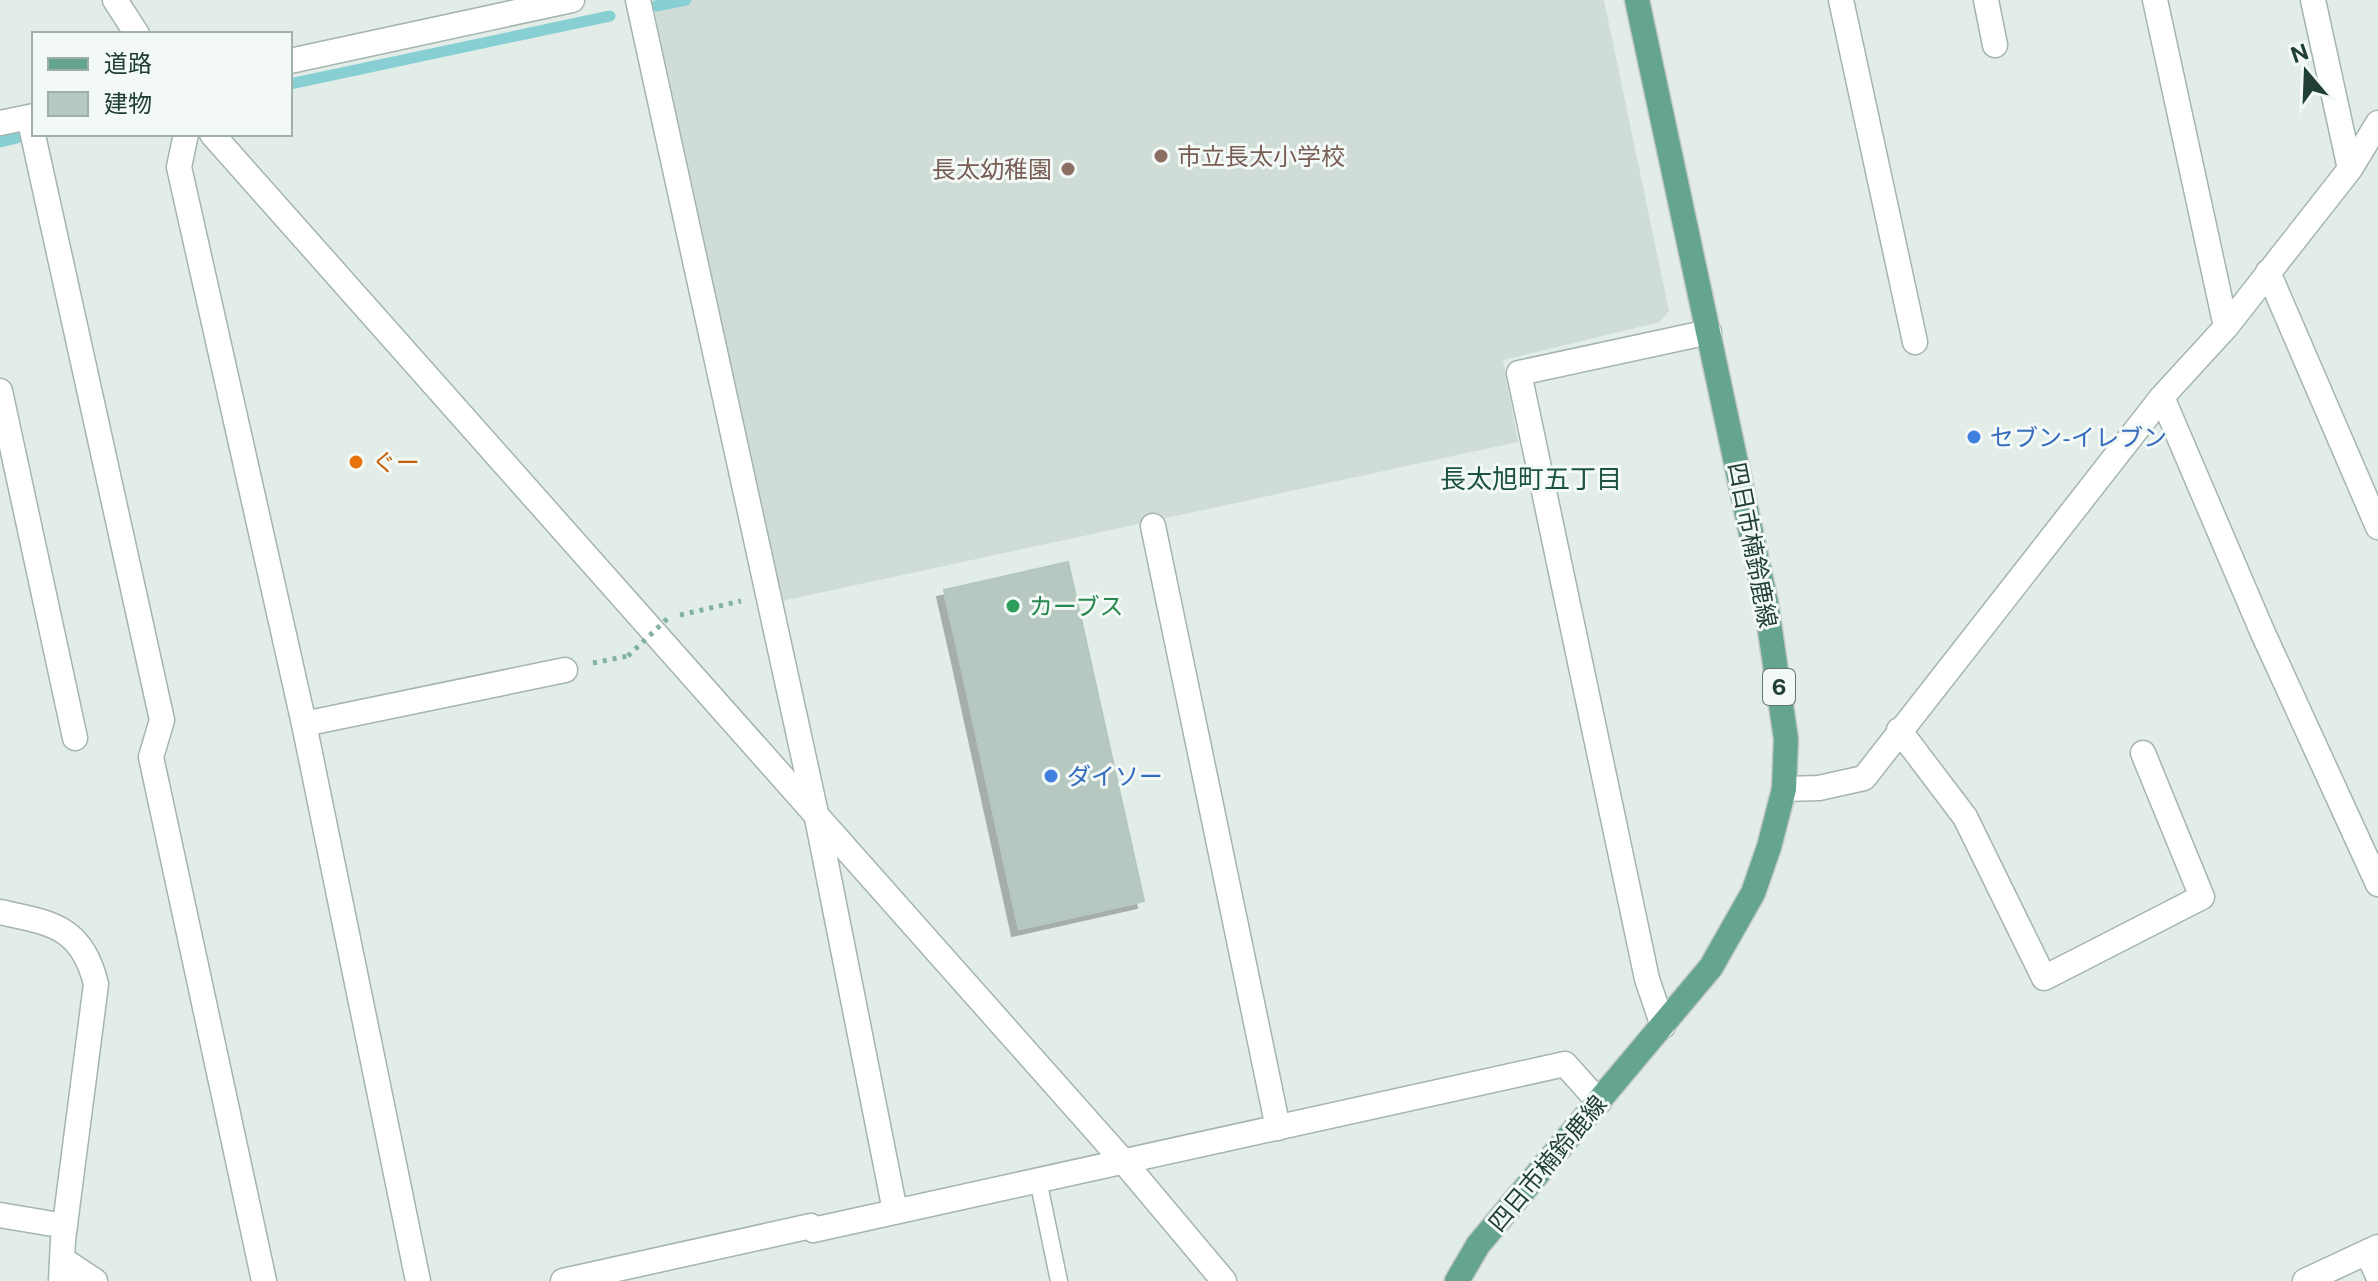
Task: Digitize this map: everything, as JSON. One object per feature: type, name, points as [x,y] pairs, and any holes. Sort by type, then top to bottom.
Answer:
[{"type":"main road","name":"四日市楠鈴鹿線","points":[[1457,1281],[1478,1245],[1711,967],[1735,930],[1769,847],[1784,789],[1786,739],[1771,632],[1637,0]]},
{"type":"street","points":[[115,0],[136,32]]},
{"type":"street","points":[[292,61],[572,0]]},
{"type":"street","points":[[638,0],[817,818],[895,1211]]},
{"type":"street","points":[[1841,0],[1915,342]]},
{"type":"street","points":[[1986,0],[1995,45]]},
{"type":"street","points":[[2155,0],[2226,327]]},
{"type":"street","points":[[2313,0],[2350,169]]},
{"type":"street","points":[[0,123],[32,116]]},
{"type":"street","points":[[1784,789],[1819,788],[1864,778],[2162,397],[2226,327],[2350,169],[2378,123]]},
{"type":"street","points":[[36,136],[162,720],[151,757],[264,1281]]},
{"type":"street","points":[[186,136],[179,167],[304,724],[418,1281]]},
{"type":"street","points":[[214,136],[1124,1162],[1224,1281]]},
{"type":"street","points":[[2268,272],[2378,527]]},
{"type":"street","points":[[1663,1026],[1647,979],[1519,373],[1709,332]]},
{"type":"street","points":[[0,391],[75,738]]},
{"type":"street","points":[[2162,397],[2262,631],[2378,884]]},
{"type":"street","points":[[1153,526],[1278,1128]]},
{"type":"street","points":[[304,724],[565,670]]},
{"type":"street","points":[[1899,730],[1965,817],[2044,978],[2202,897],[2143,753]]},
{"type":"street","points":[[0,912],[57,924],[91,963],[96,984],[65,1226],[63,1271],[95,1281]]},
{"type":"street","points":[[563,1281],[1124,1162],[1565,1064],[1599,1102]]},
{"type":"street","points":[[0,1215],[65,1226]]},
{"type":"street","points":[[2305,1281],[2373,1250],[2378,1276]]},
{"type":"lane","points":[[1038,1180],[1059,1281]]},
{"type":"path","points":[[628,656],[668,618],[734,603]]},
{"type":"shaded area","name":"市立長太小学校","points":[[652,0],[1604,0],[1669,311],[1660,322],[1503,360],[1518,442],[782,601]]},
{"type":"building","name":"カーブス","points":[[1068,562],[1082,623],[958,651],[944,590]]},
{"type":"building","name":"ダイソー","points":[[1082,623],[1144,901],[1019,929],[958,651]]},
{"type":"waterway","points":[[656,6],[686,0]]},
{"type":"waterway","points":[[292,84],[610,16]]},
{"type":"waterway","points":[[0,142],[17,138]]},
{"type":"place","name":"市立長太小学校","points":[[1161,156]]},
{"type":"place","name":"長太幼稚園","points":[[1068,169]]},
{"type":"place","name":"セブン-イレブン","points":[[1974,437]]},
{"type":"place","name":"ぐー","points":[[356,462]]},
{"type":"place","name":"カーブス","points":[[1013,606]]},
{"type":"place","name":"ダイソー","points":[[1051,776]]},
{"type":"district","name":"長太旭町五丁目","points":[[1531,478]]}]
